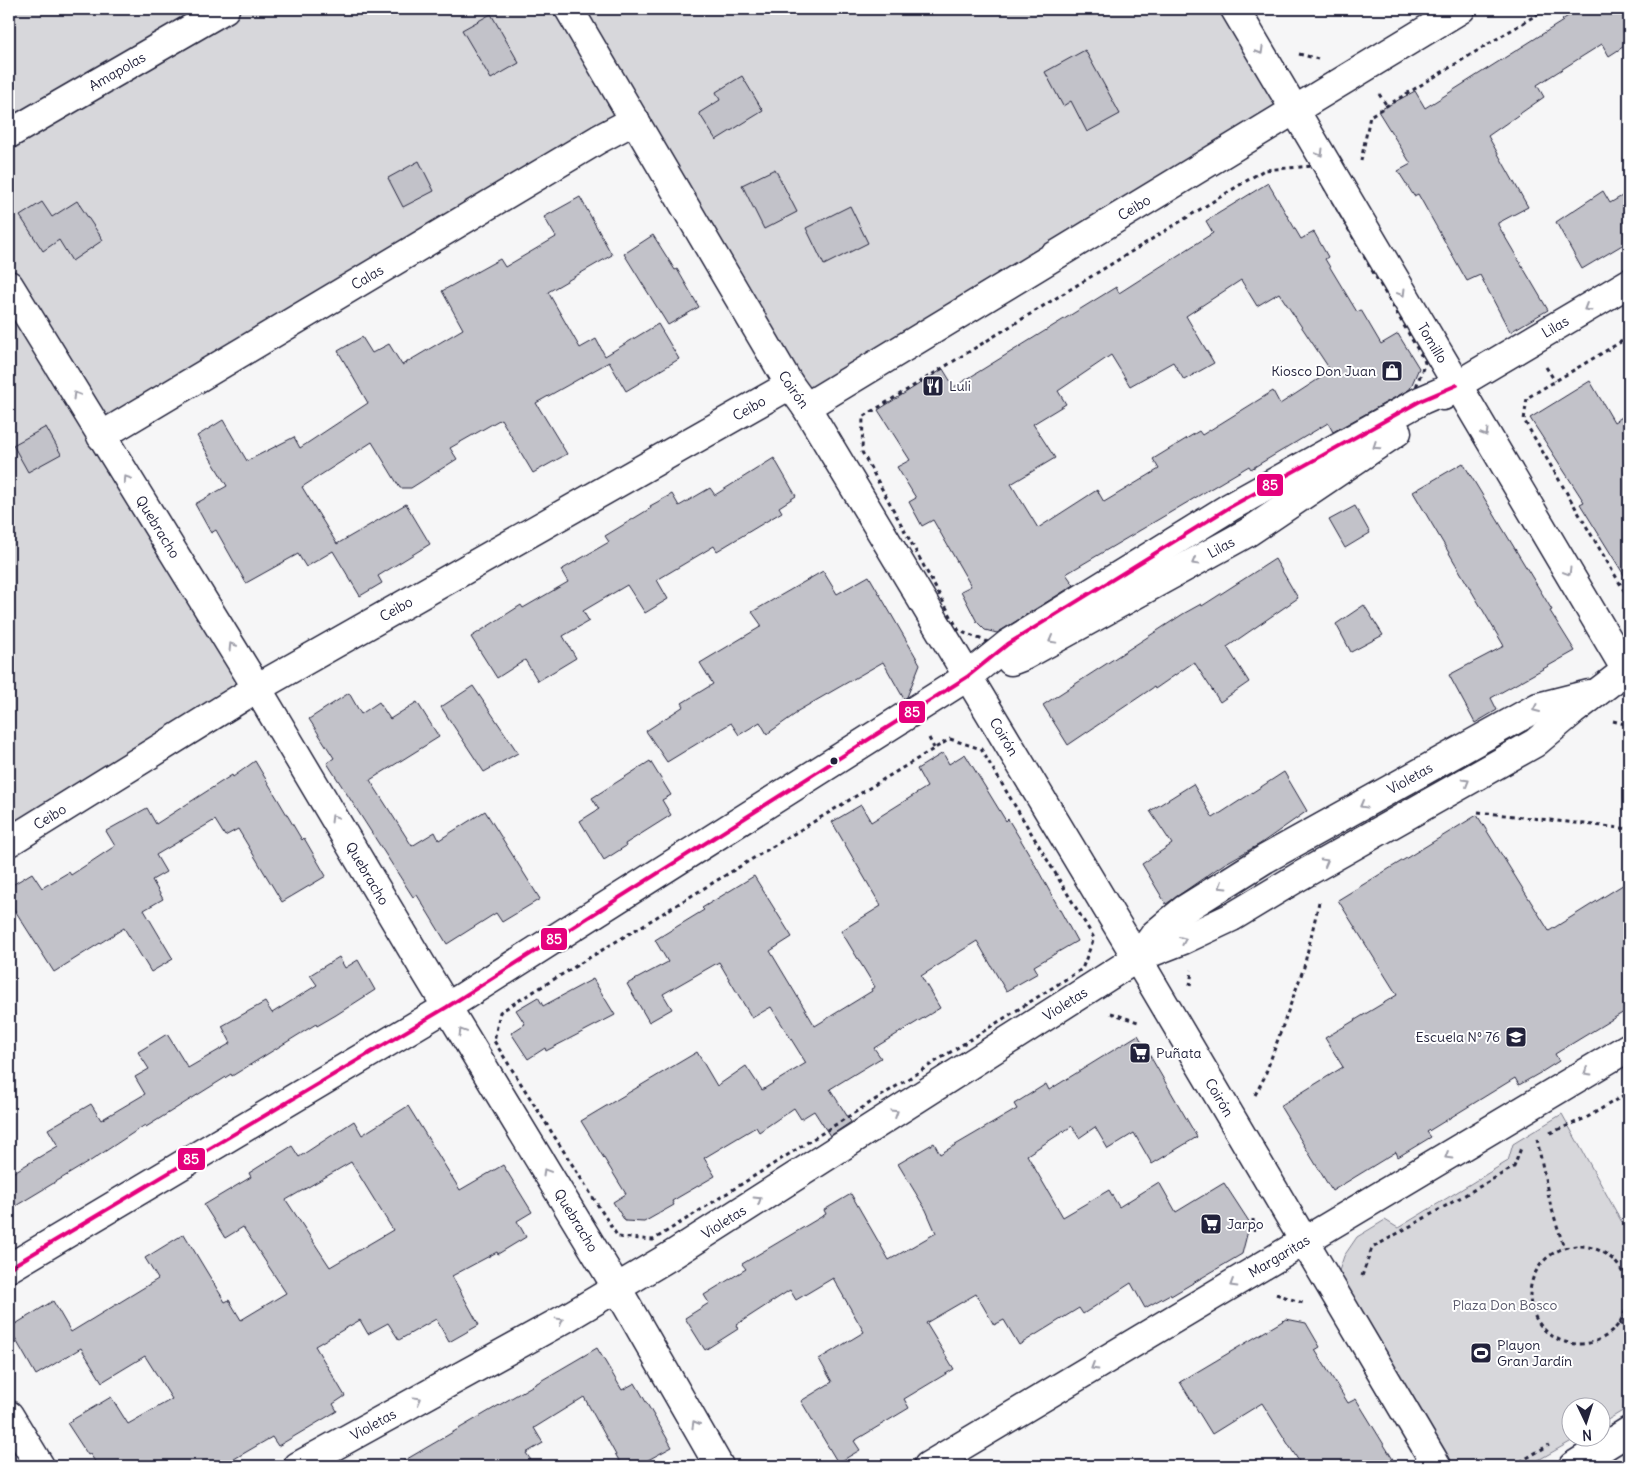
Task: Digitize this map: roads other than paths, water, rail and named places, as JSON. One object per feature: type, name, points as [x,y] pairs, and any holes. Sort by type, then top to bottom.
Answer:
[{"type":"street","name":"Amapolas","points":[[9,134],[225,9]]},
{"type":"street","name":"Coirón","points":[[569,9],[790,385],[806,407],[1137,958],[1437,1466]]},
{"type":"street","name":"Tomillo","points":[[1235,9],[1628,671]]},
{"type":"street","name":"Ceibo","points":[[806,407],[1461,9]]},
{"type":"street","name":"Calas","points":[[101,436],[599,139],[634,120]]},
{"type":"street","name":"Lilas","points":[[9,1268],[447,1007],[967,677],[1024,656],[1246,533],[1406,427],[1457,385],[1629,283]]},
{"type":"street","name":"Quebracho","points":[[9,285],[257,688],[617,1288],[719,1466]]},
{"type":"street","name":"Ceibo","points":[[9,842],[257,688],[790,385]]},
{"type":"street","name":"Violetas","points":[[298,1466],[617,1288],[1137,958],[1183,940],[1232,917],[1307,872],[1535,743],[1599,691],[1628,671]]},
{"type":"street","name":"Margaritas","points":[[928,1466],[1629,1048]]},
{"type":"street","points":[[9,1415],[40,1466]]},
{"type":"street","points":[[1573,1466],[1629,1431]]},
{"type":"place","name":"Kiosco Don Juan","points":[[1392,371]]},
{"type":"place","name":"Luli","points":[[933,386]]},
{"type":"place","name":"Escuela Nº 76","points":[[1516,1037]]},
{"type":"place","name":"Puñata","points":[[1140,1053]]},
{"type":"place","name":"Jarpo","points":[[1211,1224]]},
{"type":"place","name":"Playon Gran Jardín","points":[[1481,1353]]},
{"type":"park label","name":"Plaza Don Bosco","points":[[1505,1305]]}]
